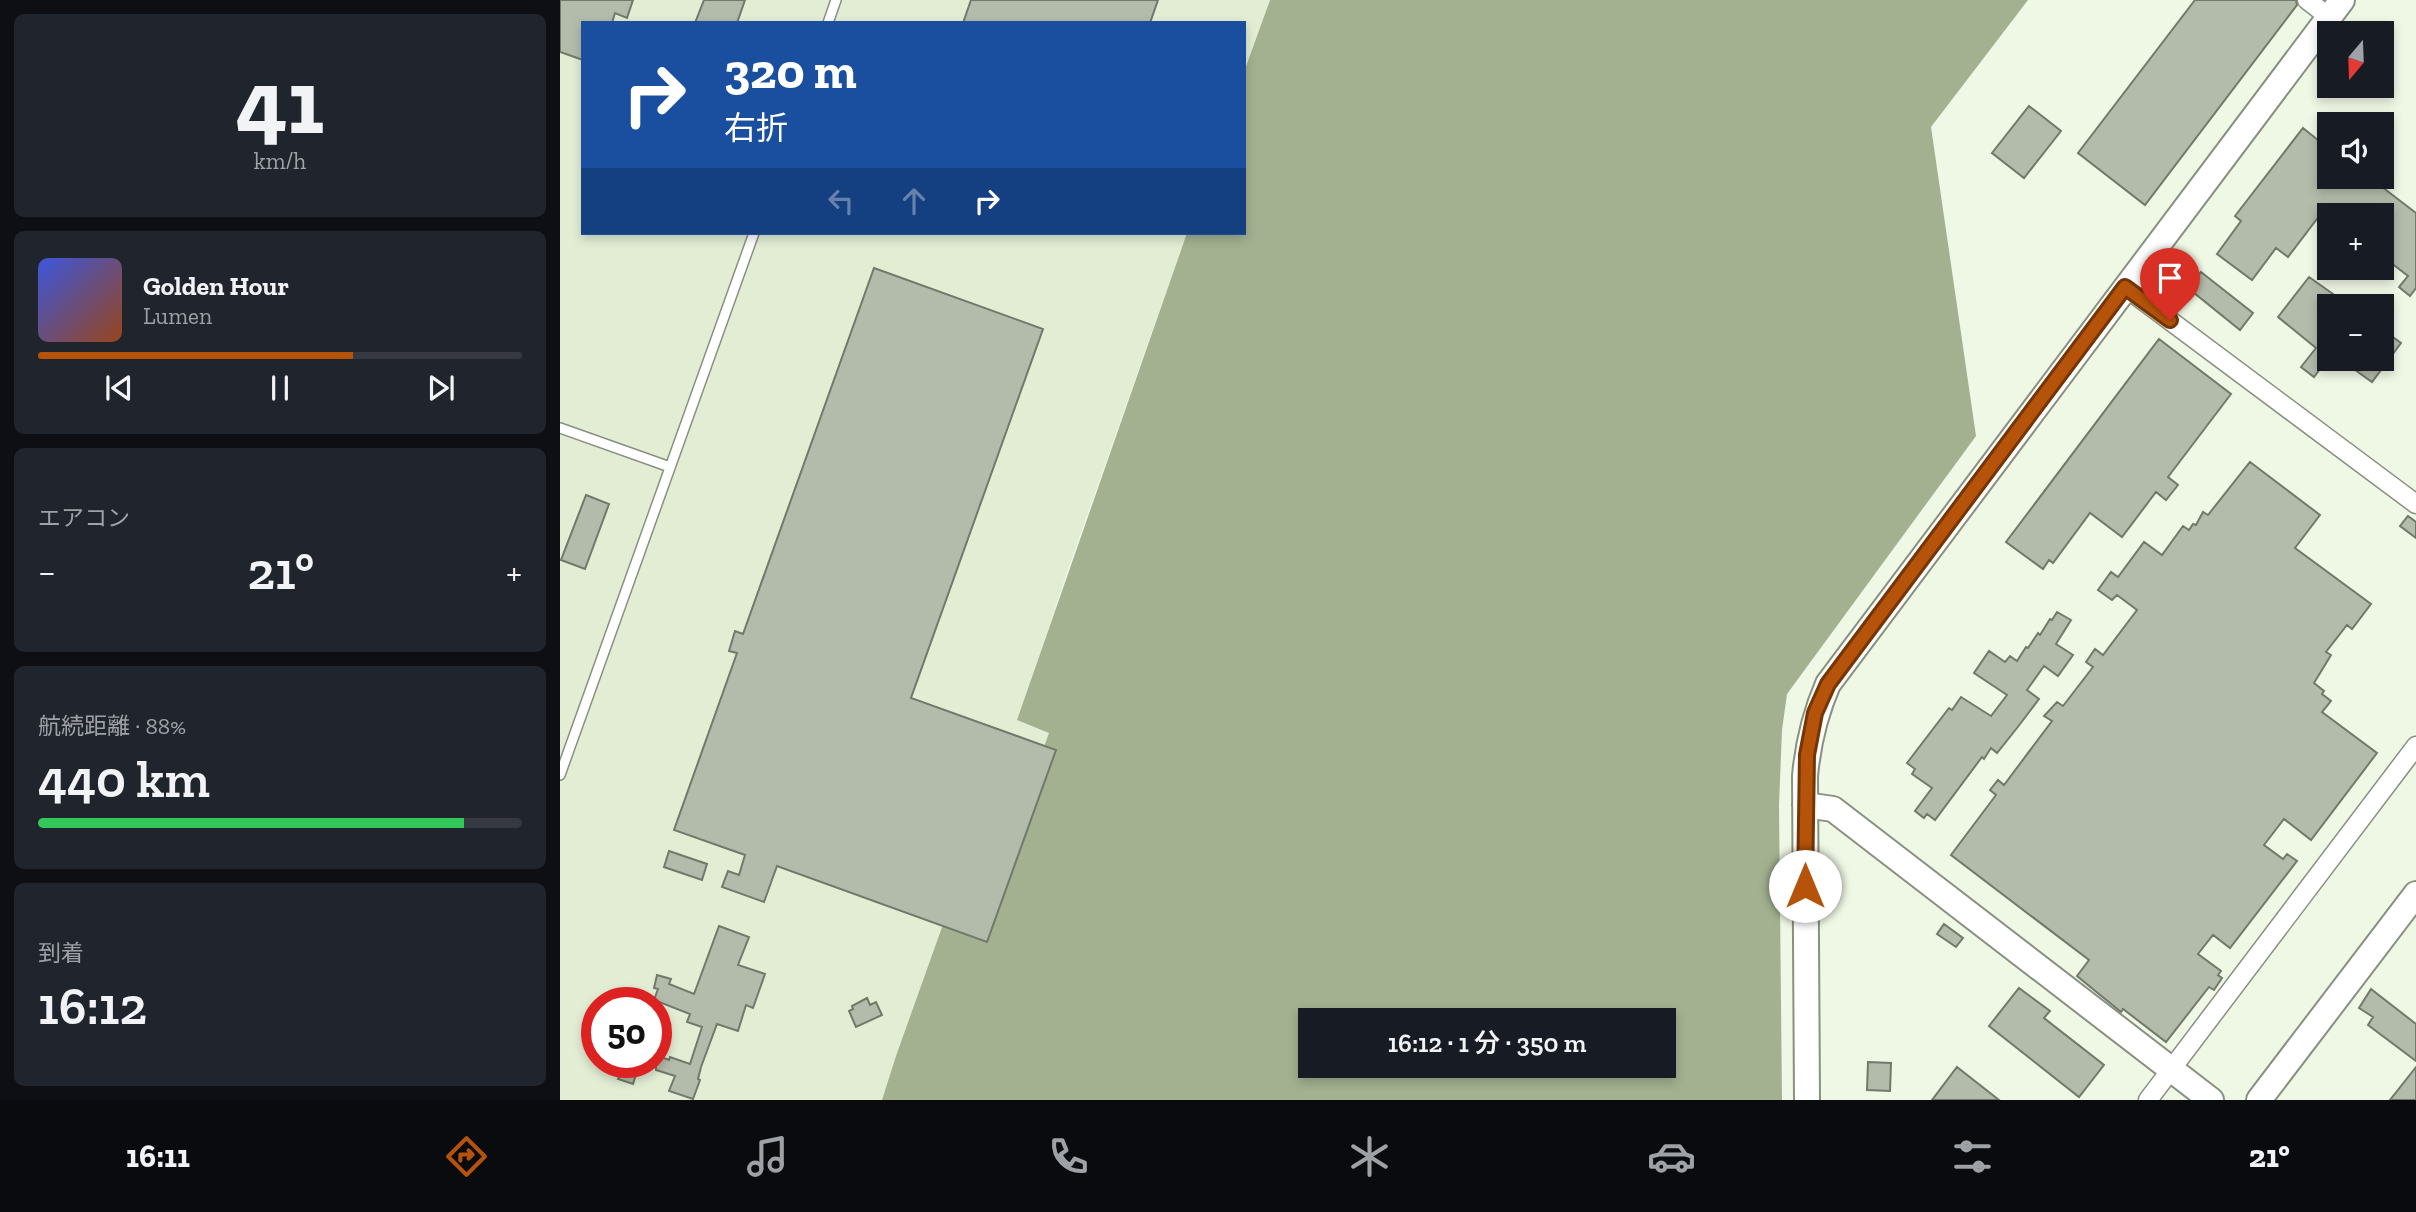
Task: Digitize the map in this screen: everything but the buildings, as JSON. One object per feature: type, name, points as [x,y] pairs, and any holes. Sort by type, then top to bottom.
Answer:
[{"type":"street","points":[[1807,1100],[1807,755],[1815,713],[1828,684],[2335,9],[2307,0]]},
{"type":"street","points":[[2125,287],[2416,504]]},
{"type":"street","points":[[2148,1100],[2416,746]]},
{"type":"street","points":[[1805,805],[1833,809],[2211,1100]]},
{"type":"street","points":[[2259,1100],[2416,894]]},
{"type":"lane","points":[[829,21],[836,0]]},
{"type":"lane","points":[[560,775],[753,235]]},
{"type":"lane","points":[[560,428],[670,467]]},
{"type":"shaded area","points":[[560,0],[1270,0],[1246,66],[1246,21],[581,21],[581,235],[1186,235],[1068,569],[1018,720],[1050,733],[980,924],[896,1056],[882,1100],[560,1100]]},
{"type":"shaded area","points":[[1270,0],[2028,0],[1931,127],[1976,436],[1787,694],[1782,730],[1779,805],[1782,1100],[882,1100],[946,916],[980,924],[1049,733],[1017,720],[1186,235],[1246,235],[1246,66]]},
{"type":"route","points":[[1805,886],[1807,755],[1815,713],[1828,684],[2125,287],[2170,320]]}]
